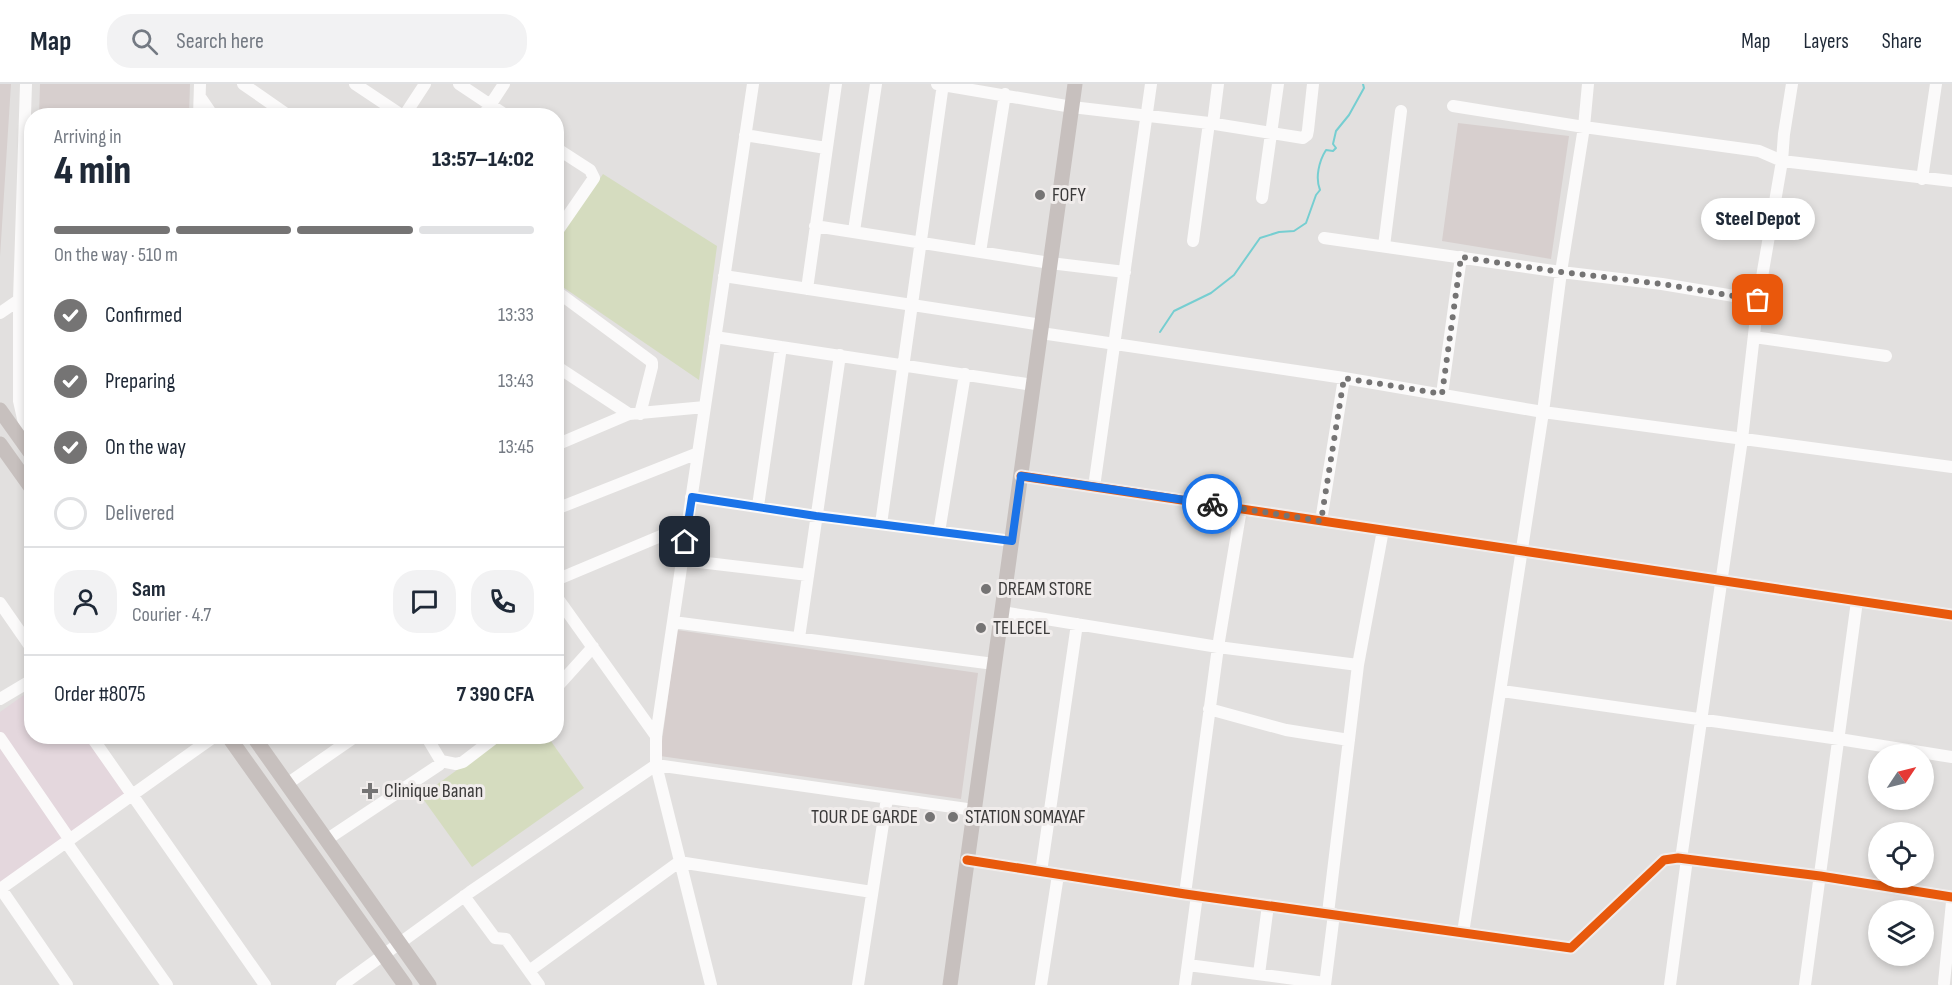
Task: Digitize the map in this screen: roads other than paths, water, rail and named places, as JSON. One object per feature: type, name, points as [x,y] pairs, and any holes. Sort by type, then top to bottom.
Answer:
[{"type":"main road","points":[[950,985],[1075,84]]},
{"type":"main road","points":[[0,410],[24,444]]},
{"type":"main road","points":[[0,444],[24,478]]},
{"type":"main road","points":[[234,744],[405,985]]},
{"type":"main road","points":[[259,744],[429,985]]},
{"type":"street","points":[[25,108],[26,84]]},
{"type":"street","points":[[199,108],[200,84]]},
{"type":"street","points":[[243,84],[278,108]]},
{"type":"street","points":[[262,97],[263,84]]},
{"type":"street","points":[[355,84],[392,108]]},
{"type":"street","points":[[409,108],[425,84]]},
{"type":"street","points":[[459,84],[496,108]]},
{"type":"street","points":[[488,108],[504,84]]},
{"type":"street","points":[[711,985],[656,765],[656,736],[753,84]]},
{"type":"street","points":[[807,289],[836,84]]},
{"type":"street","points":[[854,231],[876,84]]},
{"type":"street","points":[[881,524],[941,84],[1072,107],[1211,123],[1303,138],[1307,135],[1313,84]]},
{"type":"street","points":[[1094,487],[1151,84]]},
{"type":"street","points":[[1193,241],[1218,84]]},
{"type":"street","points":[[1262,198],[1278,84]]},
{"type":"street","points":[[1463,933],[1502,691],[1561,272],[1584,127],[1588,84]]},
{"type":"street","points":[[1670,985],[1701,719],[1742,439],[1758,300],[1782,161],[1792,84]]},
{"type":"street","points":[[1923,178],[1936,84]]},
{"type":"street","points":[[980,252],[1005,94]]},
{"type":"street","points":[[200,97],[208,108]]},
{"type":"street","points":[[1453,106],[1759,151],[1782,161],[1952,181]]},
{"type":"street","points":[[1384,246],[1401,111]]},
{"type":"street","points":[[745,135],[826,148]]},
{"type":"street","points":[[24,146],[19,300],[19,401],[24,423]]},
{"type":"street","points":[[564,153],[590,170],[594,178],[564,221]]},
{"type":"street","points":[[815,225],[1050,263],[1125,272]]},
{"type":"street","points":[[1324,238],[1662,284],[1758,300]]},
{"type":"street","points":[[1442,394],[1461,257]]},
{"type":"street","points":[[724,276],[912,305],[1114,345],[1344,378],[1543,412],[1952,467]]},
{"type":"street","points":[[0,313],[24,297]]},
{"type":"street","points":[[564,297],[652,362],[635,414]]},
{"type":"street","points":[[715,337],[1033,385]]},
{"type":"street","points":[[1754,337],[1886,356]]},
{"type":"street","points":[[758,506],[781,347]]},
{"type":"street","points":[[799,638],[840,355]]},
{"type":"street","points":[[564,371],[635,414]]},
{"type":"street","points":[[939,532],[966,374]]},
{"type":"street","points":[[1321,521],[1344,378]]},
{"type":"street","points":[[564,442],[635,414],[705,407]]},
{"type":"street","points":[[564,506],[698,453]]},
{"type":"street","points":[[1021,476],[1952,615]]},
{"type":"street","points":[[692,497],[816,516],[1012,541]]},
{"type":"street","points":[[1185,985],[1191,895],[1209,709],[1241,509]]},
{"type":"street","points":[[564,577],[687,525]]},
{"type":"street","points":[[1188,965],[1325,984],[1358,665],[1383,530]]},
{"type":"street","points":[[682,560],[808,575]]},
{"type":"street","points":[[1805,985],[1857,601]]},
{"type":"street","points":[[0,603],[24,638]]},
{"type":"street","points":[[564,606],[656,736]]},
{"type":"street","points":[[1002,612],[1218,647],[1358,665]]},
{"type":"street","points":[[673,622],[994,664]]},
{"type":"street","points":[[1041,872],[1077,624]]},
{"type":"street","points":[[564,679],[592,647]]},
{"type":"street","points":[[0,699],[24,685]]},
{"type":"street","points":[[1502,691],[1952,757]]},
{"type":"street","points":[[1209,709],[1286,730],[1349,740]]},
{"type":"street","points":[[0,738],[167,985]]},
{"type":"street","points":[[96,744],[266,985]]},
{"type":"street","points":[[67,985],[0,889],[204,744]]},
{"type":"street","points":[[287,784],[344,744]]},
{"type":"street","points":[[431,744],[441,761],[456,764],[486,744]]},
{"type":"street","points":[[326,840],[439,765],[441,761]]},
{"type":"street","points":[[342,985],[464,896],[656,765],[974,810]]},
{"type":"street","points":[[858,985],[887,798]]},
{"type":"street","points":[[967,860],[1191,895],[1571,948],[1664,860],[1684,859],[1820,876],[1952,897]]},
{"type":"street","points":[[529,971],[680,862],[872,892]]},
{"type":"street","points":[[1041,985],[1058,875]]},
{"type":"street","points":[[464,896],[495,938],[506,939],[538,985]]},
{"type":"street","points":[[1944,983],[1952,902]]},
{"type":"street","points":[[1259,974],[1268,905]]},
{"type":"waterway","points":[[1160,332],[1174,311],[1211,293],[1234,275],[1260,238],[1279,232],[1294,231],[1306,223],[1320,190],[1318,170],[1321,159],[1326,150],[1333,151],[1336,148],[1333,144],[1336,131],[1349,115],[1364,88],[1363,84]]},
{"type":"place","name":"FOFY","points":[[1040,195]]},
{"type":"place","name":"Steel Depot","points":[[1758,300]]},
{"type":"place","name":"DREAM STORE","points":[[986,589]]},
{"type":"place","name":"TELECEL","points":[[981,628]]},
{"type":"place","name":"Clinique Banan","points":[[370,791]]},
{"type":"place","name":"TOUR DE GARDE","points":[[930,817]]},
{"type":"place","name":"STATION SOMAYAF","points":[[953,817]]}]
